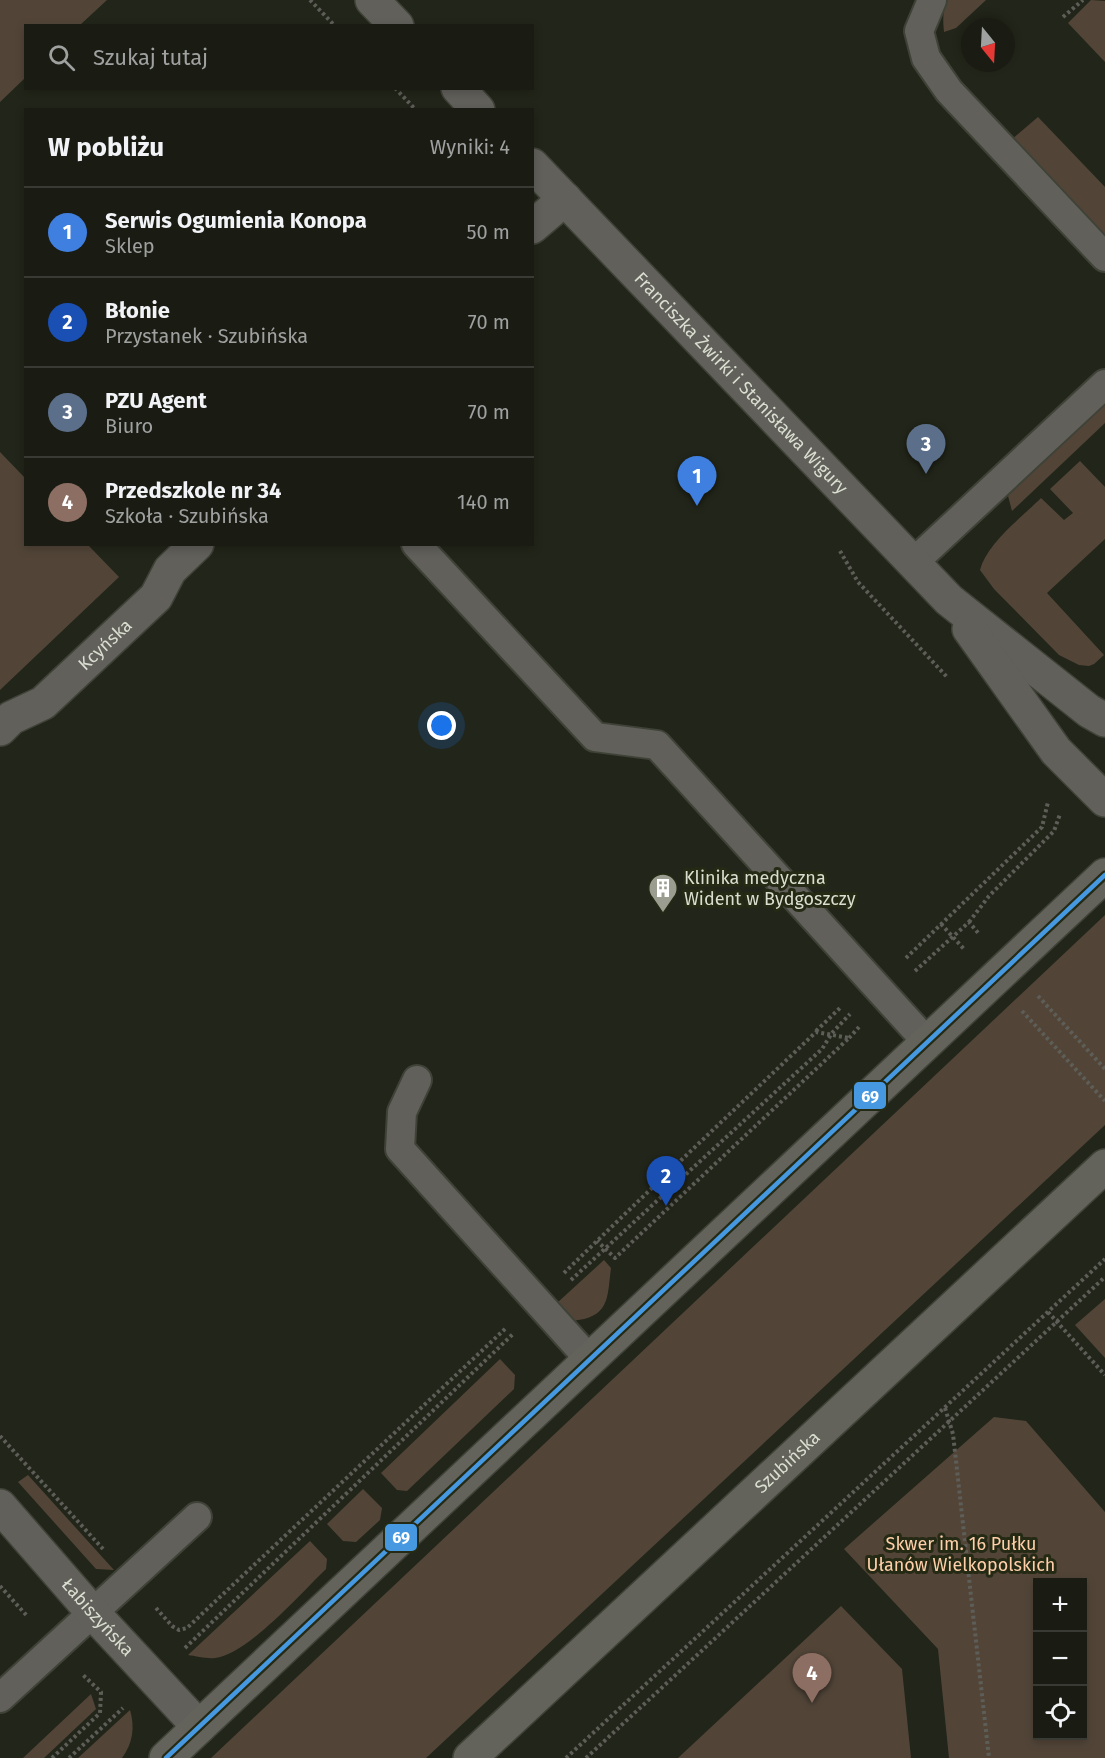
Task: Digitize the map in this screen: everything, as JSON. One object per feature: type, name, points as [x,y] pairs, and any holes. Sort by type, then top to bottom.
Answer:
[{"type":"main road","points":[[166,1758],[1105,875]]},
{"type":"main road","name":"Szubińska","points":[[470,1758],[1105,1166]]},
{"type":"street","points":[[372,0],[395,24]]},
{"type":"street","points":[[460,90],[476,108]]},
{"type":"street","name":"Franciszka Żwirki i Stanisława Wigury","points":[[534,167],[949,600],[1089,711],[1105,720]]},
{"type":"street","points":[[534,225],[565,199]]},
{"type":"street","name":"Kcyńska","points":[[0,729],[11,718],[43,703],[156,597],[170,570],[195,546]]},
{"type":"street","name":"Franciszka Żwirki i Stanisława Wigury","points":[[949,600],[1056,751],[1089,785]]},
{"type":"street","name":"Łabiszyńska","points":[[0,1506],[93,1613],[199,1727]]},
{"type":"lane","points":[[932,0],[919,31],[926,58],[949,91],[1105,257]]},
{"type":"lane","points":[[913,563],[1105,384]]},
{"type":"lane","points":[[418,546],[594,737],[657,745],[927,1042]]},
{"type":"lane","points":[[417,1080],[402,1112],[400,1149],[590,1360]]},
{"type":"lane","points":[[0,1698],[197,1517]]},
{"type":"path","points":[[310,0],[333,24]]},
{"type":"path","points":[[1063,17],[1083,0]]},
{"type":"path","points":[[397,90],[414,108]]},
{"type":"path","points":[[836,545],[858,582],[952,681]]},
{"type":"path","points":[[69,1758],[543,1306],[822,1049],[832,1033],[875,987],[1042,826],[1050,790],[1089,785]]},
{"type":"path","points":[[969,922],[989,896],[1054,831],[1062,808],[1089,785]]},
{"type":"path","points":[[597,1241],[615,1258],[849,1038],[832,1033]]},
{"type":"path","points":[[566,1758],[1105,1258]]},
{"type":"path","points":[[586,1758],[1105,1277]]},
{"type":"path","points":[[1047,1312],[1105,1375]]},
{"type":"path","points":[[945,1408],[953,1434],[989,1758]]},
{"type":"path","points":[[0,1436],[172,1626],[179,1630],[187,1628]]},
{"type":"path","points":[[52,1758],[100,1713],[101,1692]]},
{"type":"green space","points":[[0,0],[107,0],[81,24],[24,24],[24,79],[0,102]]},
{"type":"green space","points":[[948,0],[986,0],[967,18],[961,18],[961,23],[956,28],[944,32],[943,20]]},
{"type":"green space","points":[[1091,0],[1105,1],[1105,62],[1068,23]]},
{"type":"green space","points":[[1038,117],[1105,187],[1105,240],[1011,140]]},
{"type":"green space","points":[[1105,401],[1105,423],[1012,511],[1007,492]]},
{"type":"green space","points":[[0,452],[24,477],[24,546],[89,546],[119,577],[0,690]]},
{"type":"green space","points":[[1080,461],[1105,487],[1105,539],[1047,593],[1104,655],[1089,666],[1079,665],[1059,655],[994,589],[980,570],[997,541],[1041,498],[1064,520],[1073,513],[1050,489]]},
{"type":"green space","points":[[1105,915],[1105,1125],[426,1758],[211,1758]]},
{"type":"green space","points":[[604,1260],[611,1268],[609,1289],[604,1305],[594,1315],[572,1321],[557,1303]]},
{"type":"green space","points":[[1105,1299],[1105,1358],[1075,1325]]},
{"type":"green space","points":[[500,1359],[515,1375],[514,1389],[407,1491],[397,1490],[381,1473]]},
{"type":"green space","name":"Skwer im. 16 Pułku Ułanów Wielkopolskich","points":[[994,1417],[1026,1421],[1105,1512],[1105,1758],[949,1758],[938,1649],[844,1549]]},
{"type":"green space","points":[[28,1475],[114,1570],[96,1569],[18,1482]]},
{"type":"green space","points":[[363,1489],[382,1508],[380,1520],[356,1542],[343,1541],[327,1524]]},
{"type":"green space","points":[[310,1541],[327,1559],[326,1569],[274,1621],[228,1655],[205,1658],[188,1655]]},
{"type":"green space","points":[[841,1606],[902,1669],[911,1758],[678,1758]]},
{"type":"green space","points":[[91,1694],[96,1709],[44,1758],[23,1758]]},
{"type":"green space","points":[[130,1710],[132,1735],[129,1747],[122,1758],[78,1758]]},
{"type":"transit line","name":"69","points":[[166,1758],[1105,875]]},
{"type":"place","name":"PZU Agent","points":[[926,474]]},
{"type":"place","name":"Serwis Ogumienia Konopa","points":[[697,506]]},
{"type":"place","name":"Klinika medyczna Wident w Bydgoszczy","points":[[663,914]]},
{"type":"place","name":"Błonie","points":[[666,1206]]},
{"type":"place","name":"Przedszkole nr 34","points":[[812,1703]]}]
